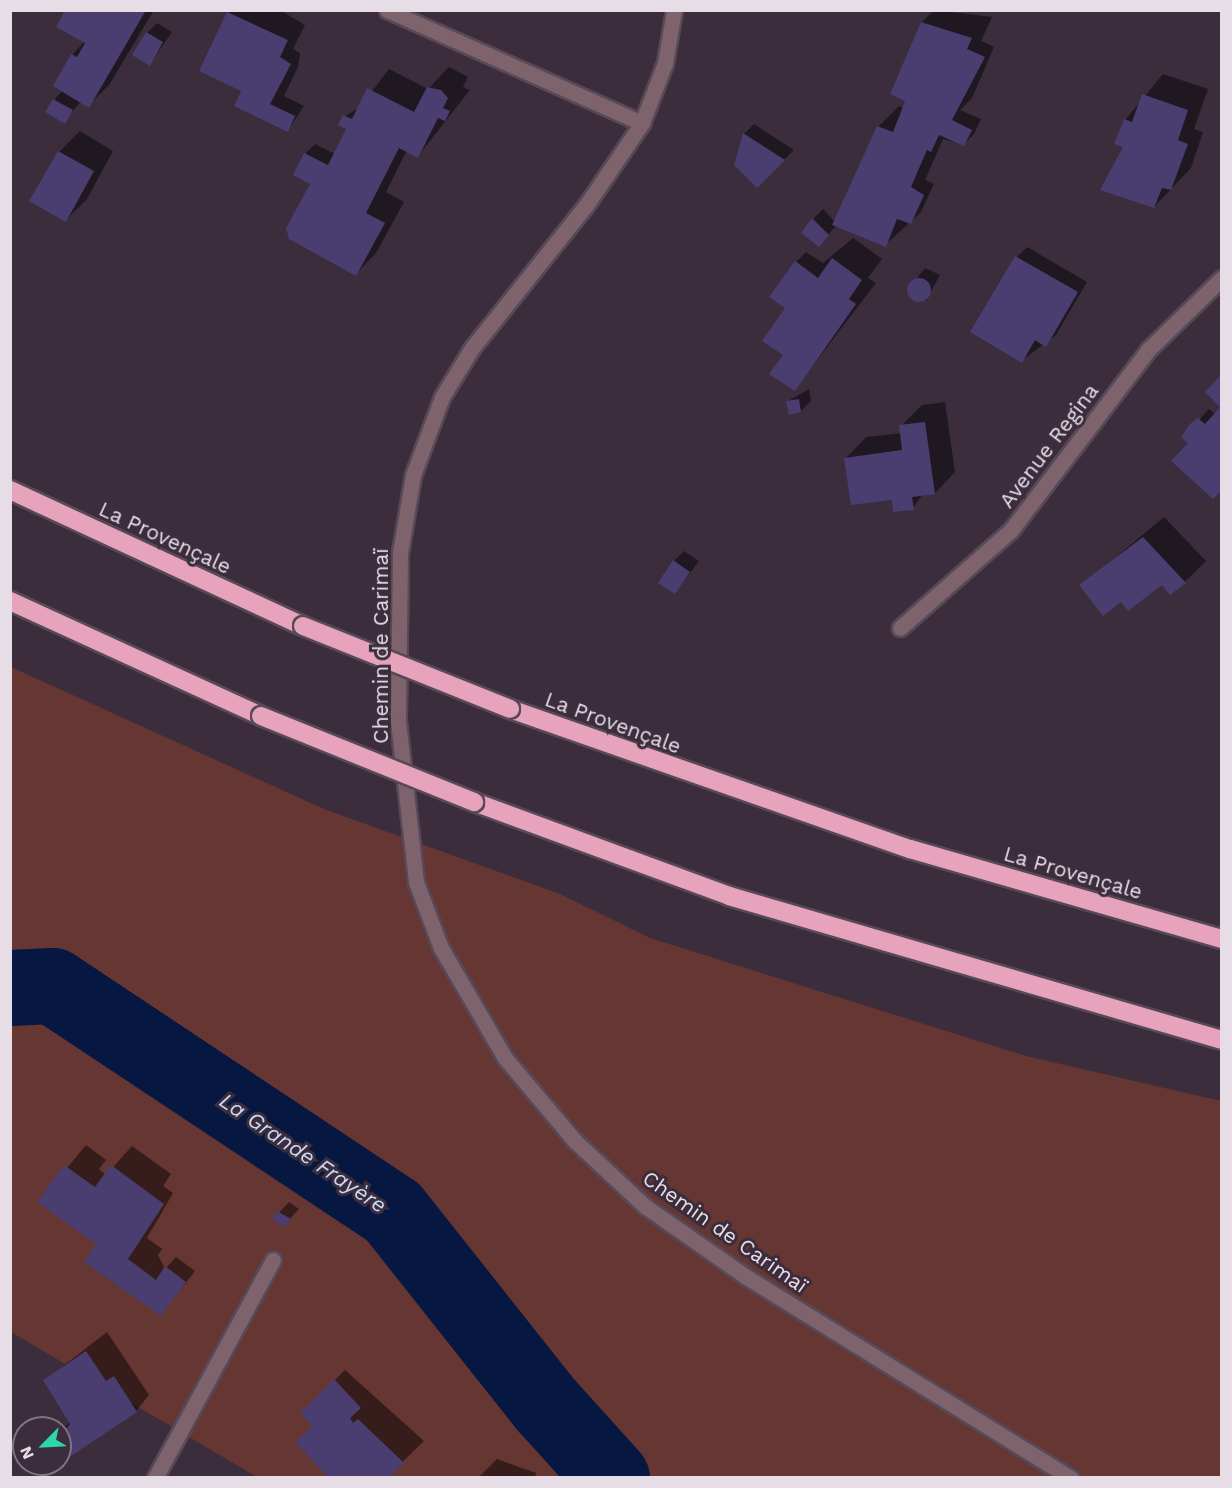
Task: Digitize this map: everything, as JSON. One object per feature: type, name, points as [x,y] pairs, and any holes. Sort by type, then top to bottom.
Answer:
[{"type":"highway","name":"La Provençale","points":[[10,490],[303,626],[510,709],[910,849],[1221,939]]},
{"type":"highway","points":[[10,601],[261,716],[474,802],[729,896],[1221,1040]]},
{"type":"street","points":[[387,10],[642,123]]},
{"type":"street","name":"Chemin de Carimaï","points":[[674,10],[665,63],[642,123],[587,204],[472,348],[442,397],[413,475],[400,553],[398,721],[416,882],[441,948],[505,1058],[575,1141],[646,1207],[745,1276],[1071,1478]]},
{"type":"street","name":"Avenue Regina","points":[[900,628],[1011,530],[1148,350],[1221,278]]},
{"type":"street","points":[[155,1478],[273,1260]]},
{"type":"shaded area","points":[[11,667],[324,809],[560,894],[650,938],[1026,1056],[1221,1101],[1221,1477],[257,1477],[11,1332]]},
{"type":"building","points":[[65,10],[146,10],[89,108],[53,86],[71,54],[77,57],[85,43],[56,27]]},
{"type":"building","points":[[227,12],[288,40],[280,57],[291,64],[270,104],[295,116],[288,132],[234,106],[241,91],[199,71]]},
{"type":"building","points":[[921,22],[972,38],[967,49],[985,57],[952,120],[972,130],[964,146],[939,135],[931,152],[927,150],[911,187],[924,195],[911,224],[897,219],[886,247],[832,225],[877,126],[893,132],[905,101],[890,94]]},
{"type":"building","points":[[146,32],[163,42],[150,66],[132,55]]},
{"type":"building","points":[[427,87],[441,90],[448,98],[443,108],[450,111],[445,121],[438,118],[418,158],[399,148],[366,213],[385,223],[356,276],[289,239],[286,228],[310,184],[293,175],[304,153],[328,165],[346,129],[338,125],[343,115],[352,119],[367,88],[414,112]]},
{"type":"building","points":[[1142,94],[1188,110],[1178,140],[1188,144],[1171,190],[1162,188],[1154,208],[1100,190],[1123,147],[1114,144],[1124,119],[1132,122]]},
{"type":"building","points":[[53,99],[73,110],[65,124],[45,112]]},
{"type":"building","points":[[743,133],[785,160],[757,188],[734,165]]},
{"type":"building","points":[[58,151],[94,171],[66,222],[29,201]]},
{"type":"building","points":[[812,218],[829,235],[819,247],[801,233]]},
{"type":"building","points":[[1015,256],[1078,292],[1046,347],[1035,340],[1022,363],[970,332]]},
{"type":"building","points":[[832,258],[862,280],[849,299],[856,304],[795,391],[769,374],[783,355],[762,341],[785,308],[769,297],[795,261],[818,278]]},
{"type":"building","points":[[919,278],[927,282],[931,290],[927,298],[919,302],[911,298],[907,290],[911,282]]},
{"type":"building","points":[[1222,374],[1222,490],[1213,499],[1171,461],[1188,443],[1181,437],[1190,424],[1198,418],[1205,424],[1220,407],[1205,392]]},
{"type":"building","points":[[799,399],[801,412],[789,415],[786,401]]},
{"type":"building","points":[[925,422],[935,494],[912,497],[914,510],[893,512],[892,500],[851,505],[844,458],[902,450],[899,425]]},
{"type":"building","points":[[1143,537],[1186,583],[1170,595],[1162,585],[1128,611],[1121,602],[1103,616],[1079,585]]},
{"type":"building","points":[[673,560],[690,572],[675,594],[658,583]]},
{"type":"building","points":[[64,1165],[95,1187],[111,1165],[164,1204],[128,1259],[156,1280],[165,1266],[186,1282],[161,1316],[84,1262],[96,1244],[37,1202]]},
{"type":"building","points":[[277,1211],[291,1219],[285,1227],[272,1219]]},
{"type":"building","points":[[86,1351],[106,1381],[114,1376],[137,1412],[72,1455],[72,1416],[65,1416],[43,1380]]},
{"type":"building","points":[[334,1379],[361,1408],[350,1418],[353,1423],[358,1419],[404,1463],[389,1478],[329,1478],[295,1442],[313,1426],[300,1413]]},
{"type":"waterway","name":"La Grande Frayère","points":[[10,988],[53,986],[393,1212],[547,1406],[612,1478]]}]
